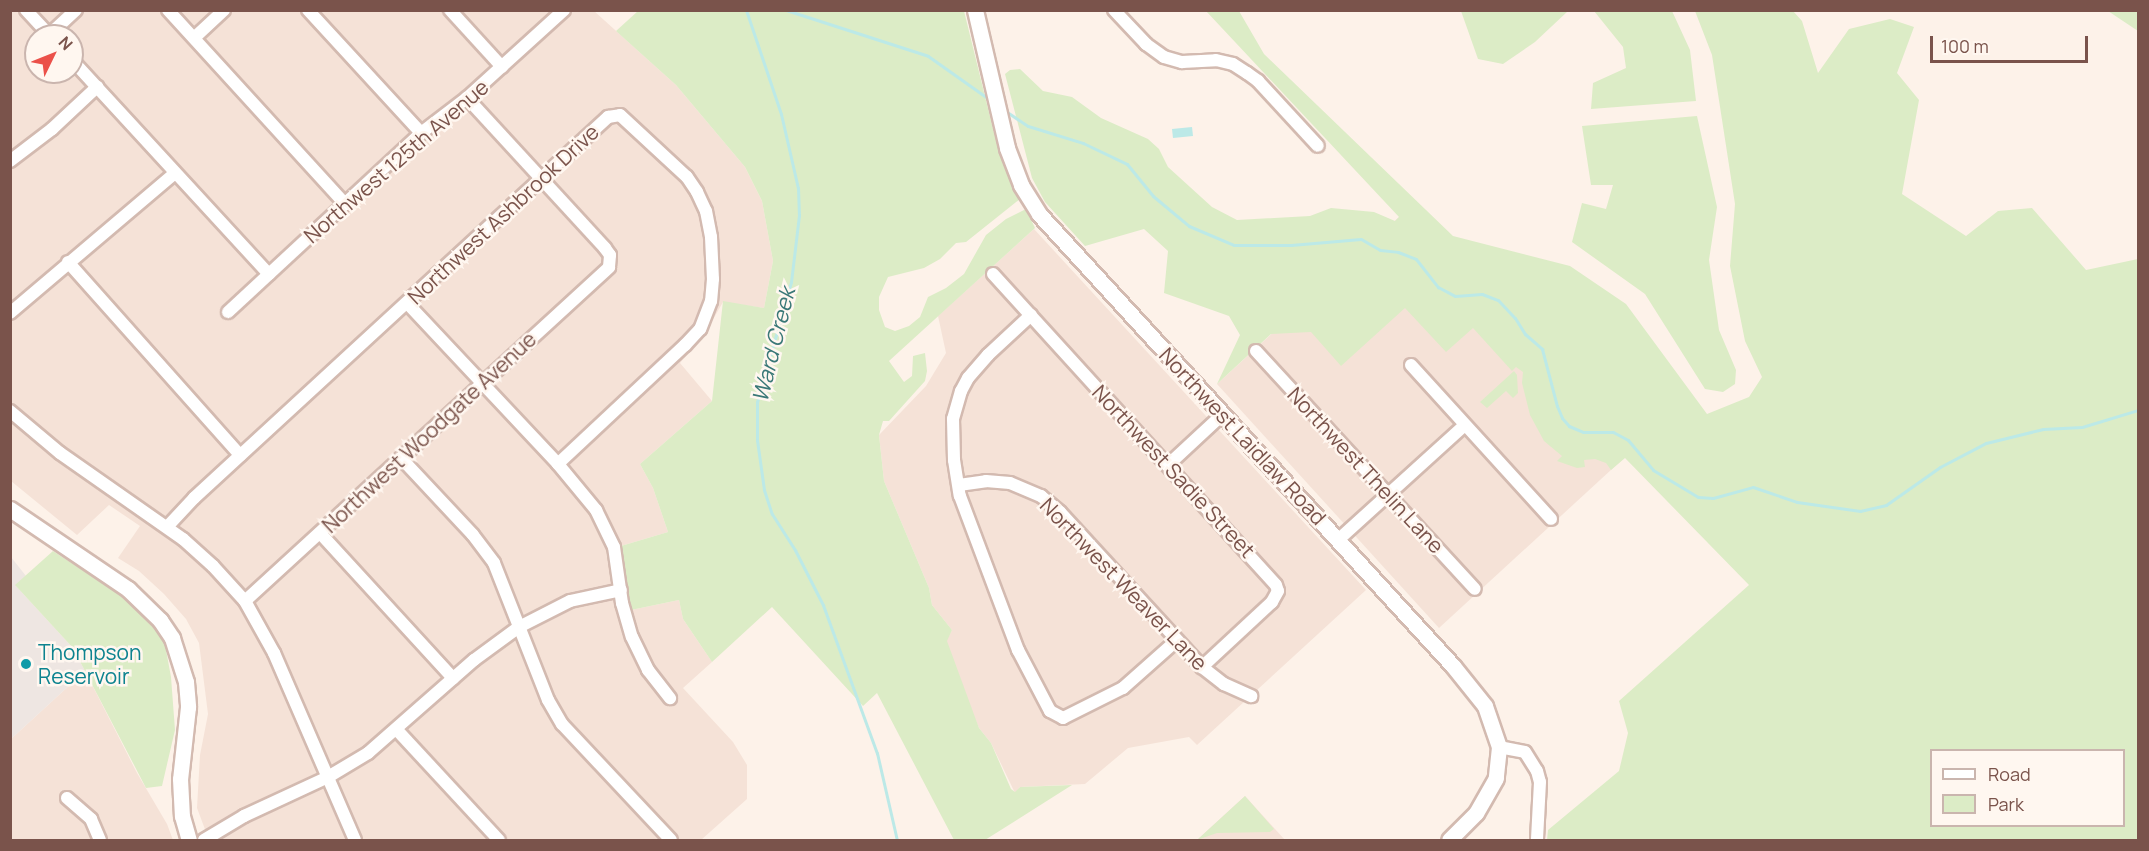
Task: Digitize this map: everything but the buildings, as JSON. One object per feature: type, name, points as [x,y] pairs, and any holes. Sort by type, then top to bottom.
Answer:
[{"type":"street","points":[[26,10],[38,24]]},
{"type":"street","points":[[61,24],[76,10]]},
{"type":"street","points":[[168,10],[345,204]]},
{"type":"street","points":[[194,38],[224,10]]},
{"type":"street","points":[[308,10],[421,133]]},
{"type":"street","points":[[450,10],[502,67]]},
{"type":"street","name":"Northwest 125th Avenue","points":[[228,312],[421,133],[467,98],[564,10]]},
{"type":"street","name":"Northwest Laidlaw Road","points":[[975,10],[1007,148],[1021,185],[1030,200],[1073,253],[1469,684],[1485,706],[1499,747],[1496,778],[1476,813],[1449,840]]},
{"type":"street","points":[[1114,10],[1146,44],[1164,57],[1182,62],[1216,60],[1233,64],[1258,81],[1318,146]]},
{"type":"street","points":[[84,73],[269,274]]},
{"type":"street","points":[[10,161],[52,129],[97,87]]},
{"type":"street","points":[[467,98],[541,179]]},
{"type":"street","name":"Northwest Ashbrook Drive","points":[[167,527],[240,455],[608,117],[620,115],[687,177],[706,212],[711,237],[712,290],[708,311],[700,329],[686,345],[558,464]]},
{"type":"street","points":[[10,313],[175,173]]},
{"type":"street","name":"Northwest Woodgate Avenue","points":[[244,602],[606,269],[610,260],[606,248],[541,179]]},
{"type":"street","points":[[68,262],[240,455]]},
{"type":"street","name":"Northwest Sadie Street","points":[[993,274],[1272,578],[1278,591],[1272,602],[1202,667]]},
{"type":"street","points":[[407,303],[558,464],[604,523],[614,547],[626,620],[637,648],[655,679],[670,698]]},
{"type":"street","points":[[1031,315],[977,366],[961,391],[953,429],[958,485],[964,507],[1014,642],[1047,706],[1059,717],[1072,716],[1123,688],[1177,640]]},
{"type":"street","name":"Northwest Thelin Lane","points":[[1256,351],[1475,589]]},
{"type":"street","points":[[1411,365],[1551,519]]},
{"type":"street","points":[[10,411],[60,453],[167,527],[199,553],[244,602],[266,636],[355,840]]},
{"type":"street","points":[[1168,465],[1222,415]]},
{"type":"street","points":[[1338,540],[1465,425]]},
{"type":"street","points":[[401,458],[488,554],[552,708],[562,724],[670,840]]},
{"type":"street","name":"Northwest Weaver Lane","points":[[958,485],[986,481],[1010,483],[1041,496],[1060,512],[1202,667],[1224,684],[1251,696]]},
{"type":"street","points":[[10,509],[128,589],[160,620],[172,638],[186,682],[187,720],[180,779],[182,816],[189,840]]},
{"type":"street","points":[[320,533],[453,678]]},
{"type":"street","points":[[204,840],[244,816],[328,777],[368,753],[397,730],[453,678],[519,627],[570,601],[621,590]]},
{"type":"street","points":[[397,730],[499,840]]},
{"type":"street","points":[[1499,747],[1525,752],[1538,771],[1540,782],[1536,840]]},
{"type":"street","points":[[67,798],[91,819],[100,840]]},
{"type":"shaded area","points":[[10,11],[594,11],[676,85],[745,167],[762,201],[773,261],[764,308],[723,302],[707,330],[680,363],[712,401],[640,464],[653,488],[668,532],[621,546],[631,610],[679,600],[683,619],[712,662],[683,688],[733,742],[747,765],[747,799],[701,840],[209,840],[197,808],[200,755],[208,714],[199,643],[186,619],[164,594],[139,571],[118,558],[140,526],[109,505],[77,535],[11,481]]},
{"type":"shaded area","points":[[1399,217],[1624,458],[1439,628],[1217,384]]},
{"type":"shaded area","points":[[1034,229],[1366,590],[1197,745],[1189,737],[1128,748],[1085,784],[1020,787],[1015,793],[991,743],[979,728],[960,683],[946,641],[952,630],[932,605],[929,588],[884,481],[879,435],[926,386],[946,353],[938,316]]},
{"type":"shaded area","name":"Thompson Reservoir","points":[[11,557],[26,576],[16,586],[73,648],[85,671],[11,739]]},
{"type":"shaded area","points":[[85,671],[137,773],[167,824],[173,840],[11,840],[11,739]]},
{"type":"shaded area","points":[[1245,796],[1285,840],[1197,840]]},
{"type":"green space","points":[[1461,10],[1568,11],[1535,42],[1503,64],[1478,59]]},
{"type":"green space","points":[[638,11],[964,11],[999,153],[1020,199],[966,242],[956,243],[940,259],[924,268],[888,277],[879,297],[879,310],[885,327],[895,331],[909,326],[920,317],[928,297],[946,288],[964,274],[986,235],[1006,219],[1026,209],[1035,228],[889,361],[904,382],[912,376],[913,356],[925,353],[927,371],[925,381],[889,421],[883,421],[879,435],[884,481],[929,588],[932,605],[952,630],[947,641],[979,728],[991,743],[1011,789],[1015,792],[1020,787],[1072,785],[985,840],[954,840],[877,693],[863,706],[772,607],[712,662],[683,619],[679,600],[631,610],[621,546],[668,532],[653,488],[640,464],[712,401],[723,301],[764,308],[773,261],[762,201],[745,167],[676,85],[616,31]]},
{"type":"green space","points":[[1206,11],[1239,11],[1264,54],[1453,236],[1570,266],[1626,304],[1707,414],[1749,397],[1762,377],[1745,341],[1730,266],[1735,204],[1712,55],[1695,11],[1793,11],[1802,21],[1818,73],[1849,29],[1890,19],[1914,27],[1897,73],[1919,100],[1902,194],[1966,236],[1998,211],[2032,208],[2086,270],[2138,259],[2138,840],[1547,840],[1548,830],[1619,771],[1628,733],[1619,701],[1749,585],[1625,458],[1611,470],[1606,463],[1595,459],[1584,460],[1585,467],[1577,468],[1557,461],[1562,456],[1544,441],[1530,415],[1522,383],[1523,372],[1516,367],[1512,371],[1473,328],[1446,352],[1405,308],[1341,366],[1311,332],[1271,334],[1217,384],[1240,335],[1229,316],[1164,293],[1168,251],[1144,229],[1085,246],[1045,202],[1032,178],[1005,74],[1010,70],[1020,69],[1043,91],[1072,97],[1101,118],[1148,139],[1159,149],[1168,167],[1212,207],[1237,220],[1310,216],[1331,208],[1374,212],[1395,221],[1399,217]]},
{"type":"green space","points":[[1594,11],[1672,11],[1690,50],[1696,101],[1591,109],[1593,83],[1626,68],[1623,47]]},
{"type":"green space","points":[[2108,11],[2138,11],[2138,31]]},
{"type":"green space","points":[[1697,116],[1717,207],[1709,260],[1719,330],[1736,370],[1735,384],[1723,392],[1705,389],[1645,294],[1572,242],[1582,203],[1606,209],[1613,185],[1591,185],[1582,126]]},
{"type":"green space","points":[[1514,371],[1517,375],[1518,393],[1513,398],[1506,391],[1487,408],[1480,402]]},
{"type":"green space","points":[[53,551],[138,606],[164,639],[171,677],[175,730],[162,786],[146,788],[73,648],[15,585]]},
{"type":"green space","points":[[1245,796],[1274,829],[1270,832],[1217,833],[1197,840]]},
{"type":"water","points":[[1192,127],[1193,136],[1173,138],[1172,129]]},
{"type":"waterway","name":"Ward Creek","points":[[746,10],[781,114],[798,188],[799,215],[791,282],[757,402],[757,440],[764,490],[772,514],[795,550],[823,605],[877,753],[897,840]]},
{"type":"waterway","points":[[786,10],[928,56],[986,97]]},
{"type":"waterway","points":[[1007,112],[1028,126],[1083,143],[1127,164],[1153,196],[1189,226],[1234,245],[1291,245],[1361,239],[1380,250],[1398,252],[1416,259],[1438,287],[1455,296],[1482,294],[1498,300],[1515,318],[1525,334],[1542,349],[1557,406],[1562,418],[1569,426],[1583,432],[1613,432],[1628,440],[1653,470],[1698,497],[1713,498],[1753,487],[1797,502],[1860,511],[1886,505],[1940,467],[1986,443],[2043,429],[2082,427],[2138,410]]},
{"type":"place","name":"Thompson Reservoir","points":[[26,664]]}]
